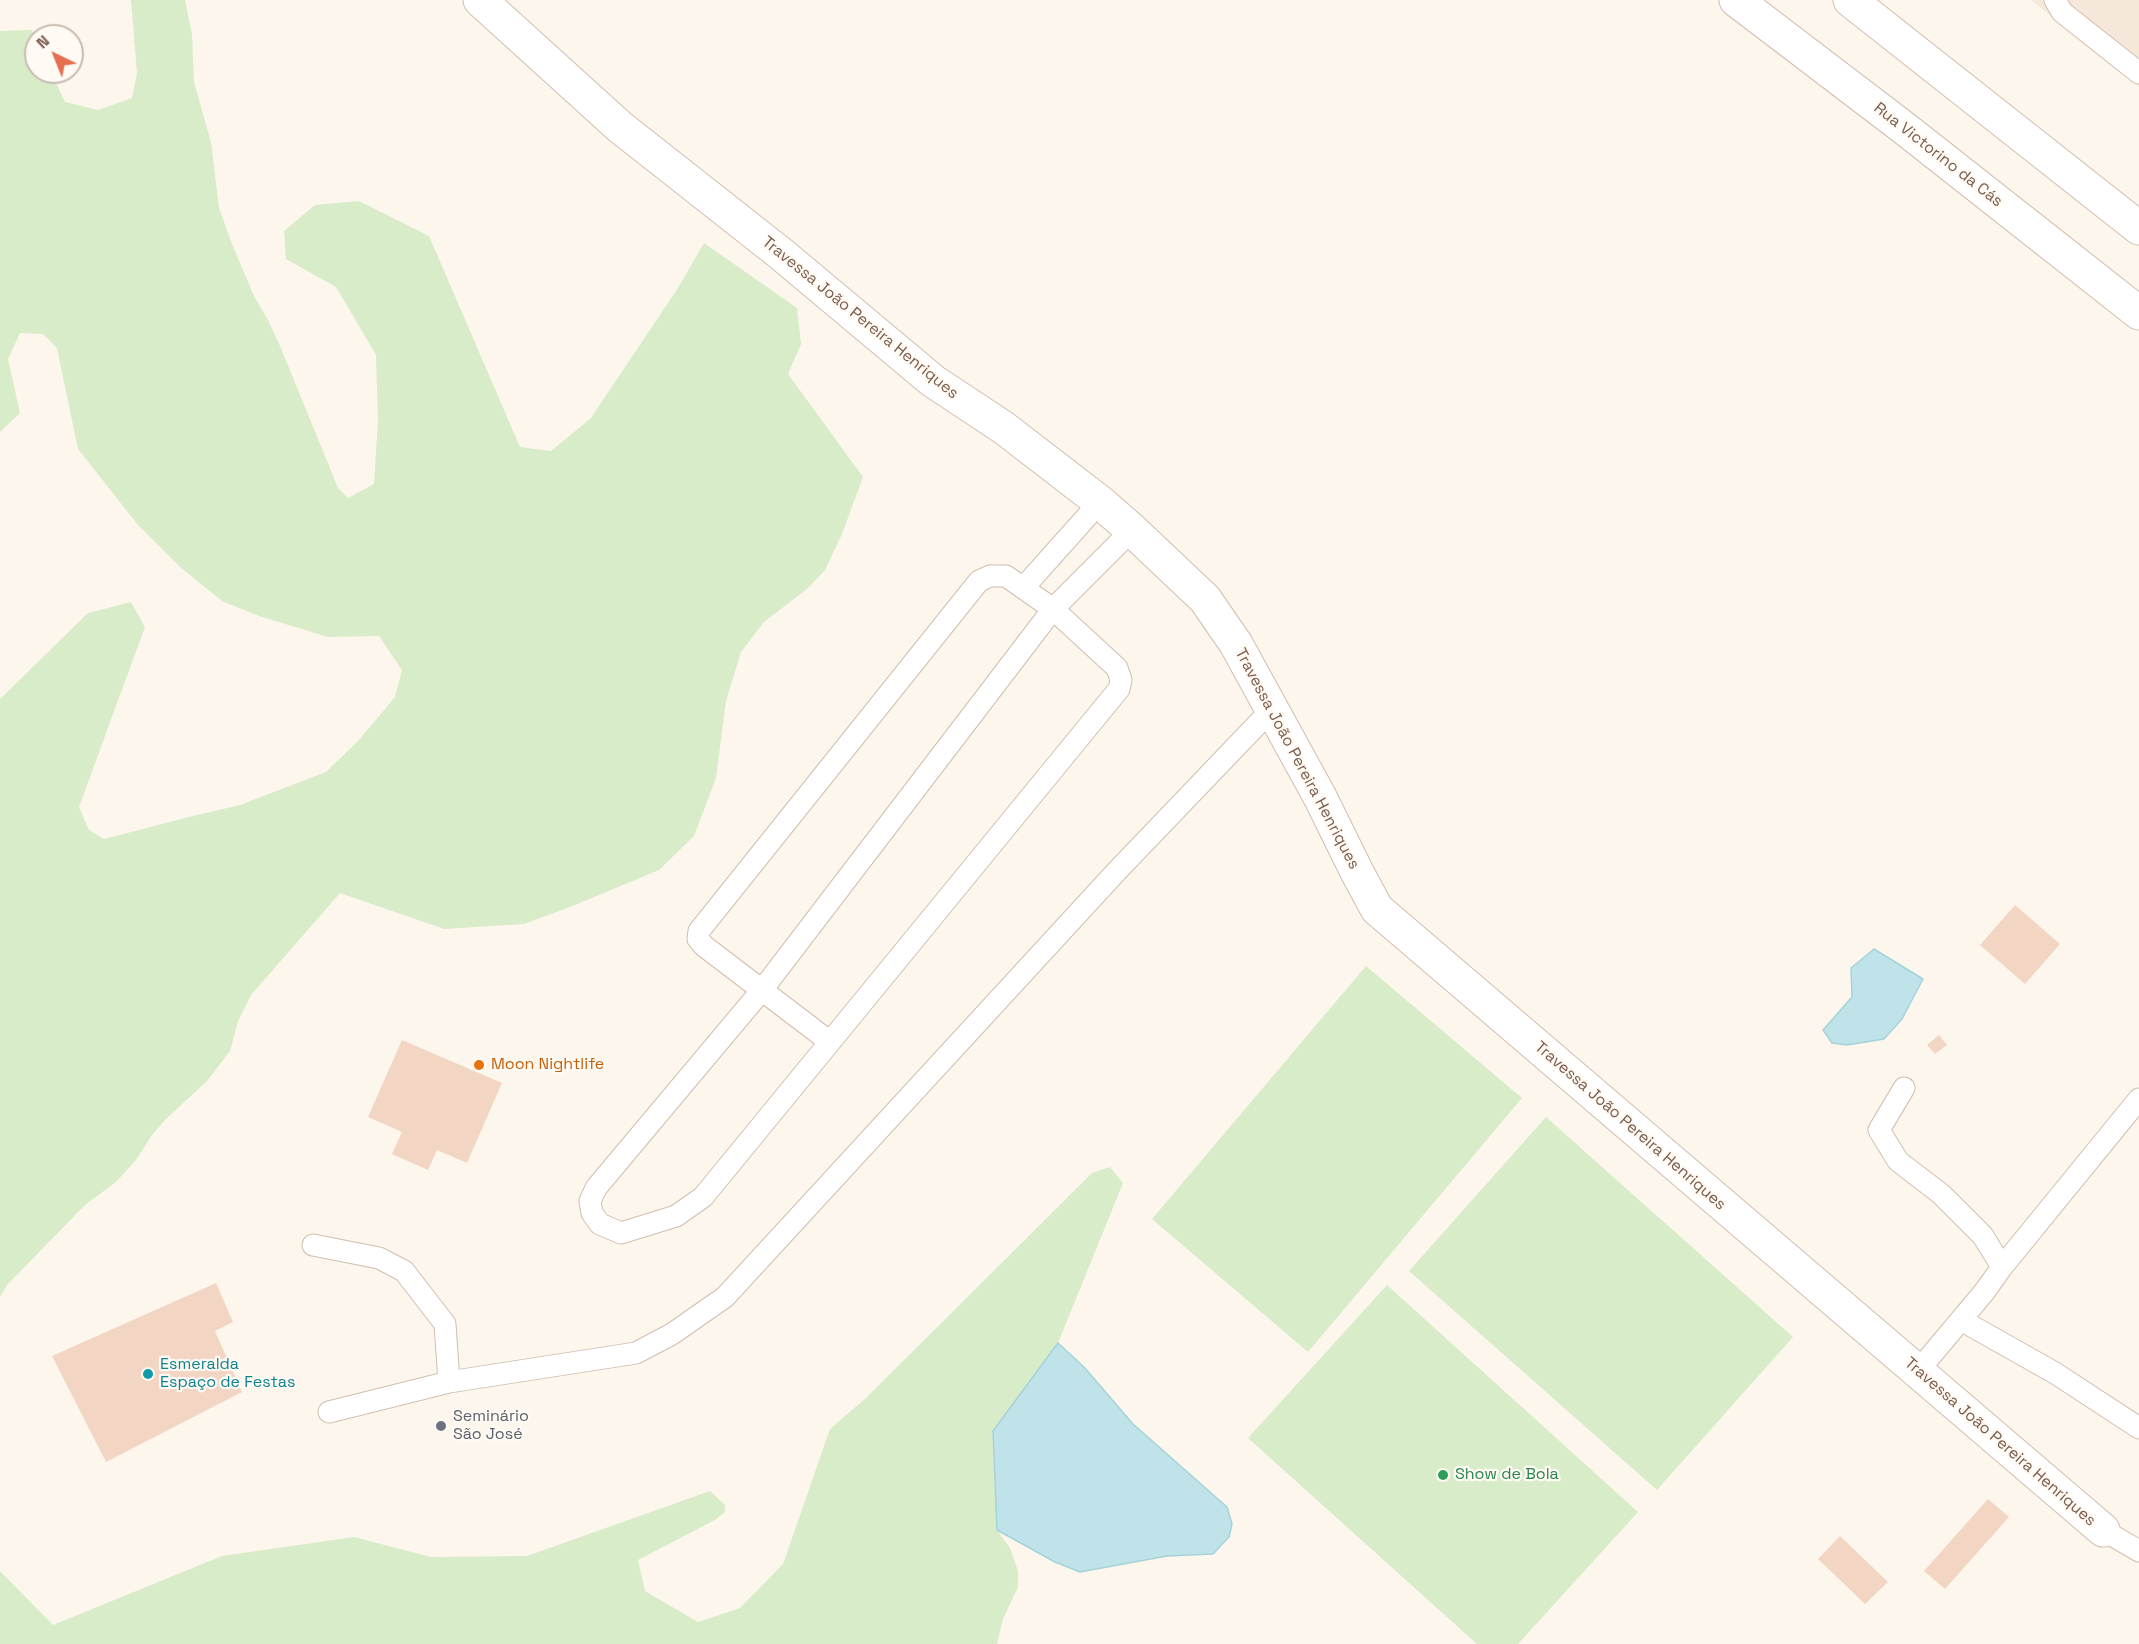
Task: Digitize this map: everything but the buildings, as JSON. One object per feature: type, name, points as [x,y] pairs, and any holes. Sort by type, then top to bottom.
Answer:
[{"type":"street","name":"Travessa João Pereira Henriques","points":[[480,0],[620,127],[780,253],[933,381],[1004,428],[1100,502],[1132,530],[1205,599],[1236,644],[1273,708],[1377,909],[2103,1530]]},
{"type":"street","name":"Rua Victorino da Cás","points":[[1736,0],[1904,128],[2139,313]]},
{"type":"street","points":[[1850,0],[2139,228]]},
{"type":"lane","points":[[2055,0],[2062,12],[2139,73]]},
{"type":"lane","points":[[1024,587],[1100,502]]},
{"type":"lane","points":[[830,1042],[762,990],[704,946],[698,939],[699,931],[979,581],[990,576],[1006,576],[1053,609],[1117,668],[1121,680],[1119,690],[703,1197],[676,1216],[621,1233],[600,1224],[592,1213],[590,1201],[596,1188],[762,990],[1053,609],[1132,530]]},
{"type":"lane","points":[[329,1412],[449,1382],[636,1353],[672,1334],[725,1297],[1116,872],[1273,708]]},
{"type":"lane","points":[[1904,1088],[1879,1130],[1898,1161],[1941,1194],[1983,1236],[2002,1267]]},
{"type":"lane","points":[[1918,1371],[2139,1099]]},
{"type":"lane","points":[[313,1245],[380,1258],[404,1271],[445,1324],[449,1382]]},
{"type":"lane","points":[[1961,1320],[2055,1373],[2139,1428]]},
{"type":"lane","points":[[2103,1530],[2139,1551]]},
{"type":"shaded area","points":[[2031,0],[2139,0],[2139,87]]},
{"type":"green space","points":[[131,0],[185,0],[192,34],[194,82],[211,142],[219,208],[254,296],[280,346],[338,488],[348,498],[374,484],[378,421],[376,355],[336,287],[286,259],[284,231],[315,205],[359,201],[429,236],[520,447],[551,451],[591,418],[678,288],[704,243],[797,308],[801,344],[788,374],[863,477],[842,534],[825,570],[807,589],[764,622],[741,652],[726,701],[716,778],[694,836],[659,870],[524,924],[444,929],[340,893],[251,995],[238,1021],[230,1051],[207,1081],[166,1119],[152,1135],[136,1160],[116,1182],[85,1205],[7,1285],[0,1297],[0,699],[88,613],[131,602],[145,627],[79,807],[89,830],[104,839],[240,805],[326,772],[359,740],[395,697],[402,670],[379,636],[328,637],[259,616],[222,601],[180,567],[138,525],[78,449],[57,348],[43,334],[20,333],[8,359],[20,413],[0,432],[0,31],[24,30],[24,84],[57,84],[65,102],[98,110],[132,98],[137,73]]},
{"type":"green space","points":[[1366,966],[1522,1098],[1308,1352],[1152,1219]]},
{"type":"green space","points":[[1546,1117],[1793,1337],[1657,1490],[1409,1271]]},
{"type":"green space","points":[[1110,1167],[1123,1183],[1058,1343],[993,1431],[997,1530],[1010,1548],[1018,1571],[1018,1587],[1003,1619],[997,1644],[0,1644],[0,1571],[53,1625],[222,1556],[354,1537],[431,1557],[527,1556],[710,1491],[725,1505],[725,1512],[715,1520],[638,1560],[645,1591],[698,1622],[740,1608],[783,1564],[830,1429],[866,1398],[1092,1173]]},
{"type":"green space","name":"Show de Bola","points":[[1387,1285],[1638,1512],[1518,1644],[1477,1644],[1248,1438]]},
{"type":"water","points":[[1874,949],[1923,979],[1902,1019],[1884,1039],[1847,1045],[1832,1043],[1823,1030],[1852,997],[1851,968]]},
{"type":"water","points":[[1058,1343],[1084,1367],[1133,1424],[1227,1507],[1232,1524],[1229,1537],[1213,1554],[1167,1556],[1080,1572],[1055,1562],[997,1530],[993,1431]]},
{"type":"place","name":"Moon Nightlife","points":[[479,1065]]},
{"type":"place","name":"Esmeralda Espaço de Festas","points":[[148,1374]]},
{"type":"place","name":"Seminário São José","points":[[441,1426]]},
{"type":"place","name":"Show de Bola","points":[[1443,1475]]}]
